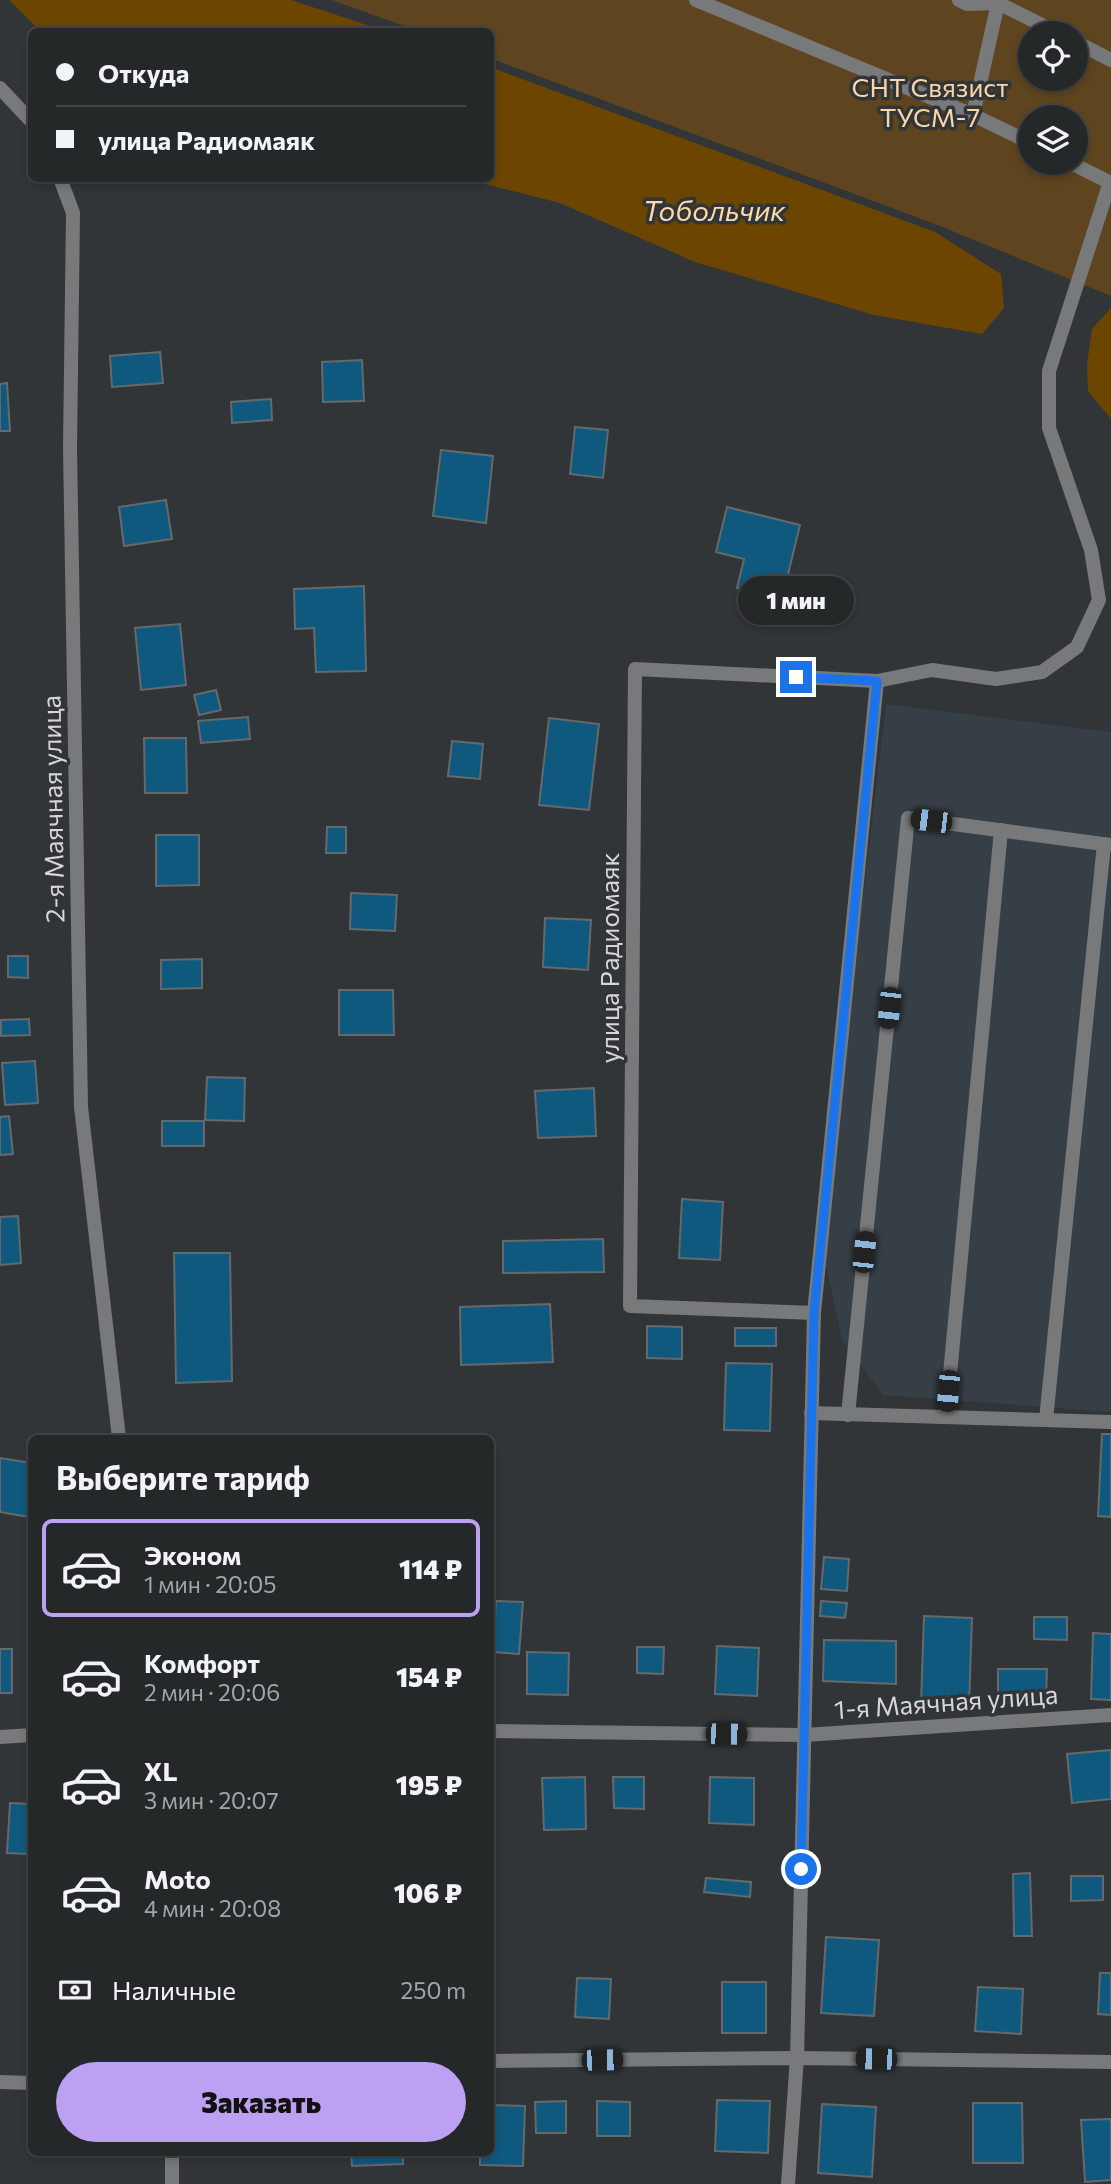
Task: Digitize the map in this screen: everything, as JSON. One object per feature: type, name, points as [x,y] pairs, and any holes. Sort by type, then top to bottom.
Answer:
[{"type":"street","points":[[696,0],[973,115],[1018,137]]},
{"type":"street","points":[[965,1],[998,3],[1034,21]]},
{"type":"street","points":[[973,115],[998,3]]},
{"type":"street","points":[[1088,48],[1111,60]]},
{"type":"street","points":[[0,88],[28,118]]},
{"type":"street","points":[[788,2184],[797,2058],[814,1313],[877,681],[932,670],[996,679],[1042,672],[1077,647],[1099,600],[1091,550],[1049,428],[1049,371],[1111,182],[1088,171]]},
{"type":"street","name":"2-я Маячная улица","points":[[61,182],[73,213],[70,448],[81,1107],[119,1435]]},
{"type":"street","name":"улица Радиомаяк","points":[[814,1313],[630,1306],[635,669],[877,681]]},
{"type":"street","points":[[848,1415],[908,818],[1107,845],[1045,1420]]},
{"type":"street","points":[[946,1417],[1001,830]]},
{"type":"street","points":[[811,1413],[1111,1422]]},
{"type":"street","name":"1-я Маячная улица","points":[[494,1731],[804,1735],[1111,1715]]},
{"type":"street","points":[[0,1737],[28,1735]]},
{"type":"street","points":[[494,2061],[797,2058],[1111,2062]]},
{"type":"street","points":[[0,2082],[28,2083]]},
{"type":"street","points":[[172,2156],[172,2184]]},
{"type":"shaded area","points":[[886,704],[1111,732],[1111,1412],[883,1395],[842,1340],[822,1246]]},
{"type":"green space","name":"СНТ Связист ТУСМ-7","points":[[332,0],[1111,0],[1111,296],[935,224],[494,59],[494,28],[410,28]]},
{"type":"water","points":[[9,0],[291,0],[376,28],[37,28]]},
{"type":"water","name":"Тобольчик","points":[[494,68],[935,232],[1001,274],[1004,308],[982,334],[874,315],[695,262],[560,203],[477,182],[494,182]]},
{"type":"water","points":[[1111,308],[1111,419],[1088,391],[1087,364],[1092,329]]},
{"type":"building","points":[[160,352],[163,383],[112,387],[110,356]]},
{"type":"building","points":[[362,360],[364,401],[323,402],[322,362]]},
{"type":"building","points":[[7,383],[10,431],[0,431],[0,384]]},
{"type":"building","points":[[271,399],[272,420],[232,423],[231,402]]},
{"type":"building","points":[[575,427],[608,430],[603,478],[570,474]]},
{"type":"building","points":[[441,450],[493,456],[486,523],[433,516]]},
{"type":"building","points":[[166,500],[172,539],[124,546],[119,507]]},
{"type":"building","points":[[727,507],[800,525],[782,599],[737,588],[744,559],[716,552]]},
{"type":"building","points":[[364,586],[366,671],[316,672],[314,628],[295,629],[294,589]]},
{"type":"building","points":[[180,624],[186,685],[141,690],[135,628]]},
{"type":"building","points":[[216,690],[221,710],[199,715],[194,695]]},
{"type":"building","points":[[248,717],[250,739],[201,743],[198,721]]},
{"type":"building","points":[[549,718],[599,724],[589,810],[539,805]]},
{"type":"building","points":[[144,738],[186,738],[187,793],[145,793]]},
{"type":"building","points":[[452,741],[483,744],[480,779],[448,776]]},
{"type":"building","points":[[327,827],[346,827],[346,853],[326,853]]},
{"type":"building","points":[[156,835],[199,835],[199,885],[156,886]]},
{"type":"building","points":[[351,893],[397,895],[395,931],[350,929]]},
{"type":"building","points":[[545,918],[591,920],[588,970],[543,967]]},
{"type":"building","points":[[8,956],[28,956],[28,978],[8,977]]},
{"type":"building","points":[[202,959],[202,988],[161,989],[161,960]]},
{"type":"building","points":[[339,990],[393,990],[394,1035],[339,1035]]},
{"type":"building","points":[[29,1019],[30,1035],[1,1036],[1,1020]]},
{"type":"building","points":[[35,1061],[38,1103],[5,1105],[2,1063]]},
{"type":"building","points":[[207,1077],[245,1078],[244,1121],[205,1120]]},
{"type":"building","points":[[594,1088],[596,1136],[538,1138],[535,1091]]},
{"type":"building","points":[[9,1116],[13,1154],[0,1155],[0,1117]]},
{"type":"building","points":[[162,1121],[204,1121],[204,1146],[162,1146]]},
{"type":"building","points":[[682,1199],[723,1202],[720,1260],[679,1258]]},
{"type":"building","points":[[18,1216],[21,1263],[0,1265],[0,1217]]},
{"type":"building","points":[[603,1239],[604,1272],[503,1273],[503,1241]]},
{"type":"building","points":[[174,1253],[230,1253],[232,1381],[176,1383]]},
{"type":"building","points":[[550,1304],[553,1362],[461,1365],[460,1307]]},
{"type":"building","points":[[647,1326],[682,1327],[682,1359],[647,1358]]},
{"type":"building","points":[[735,1328],[776,1328],[776,1346],[735,1346]]},
{"type":"building","points":[[726,1363],[772,1364],[770,1431],[724,1430]]},
{"type":"building","points":[[1102,1434],[1111,1434],[1111,1517],[1098,1516]]},
{"type":"building","points":[[0,1458],[28,1462],[28,1517],[0,1512]]},
{"type":"building","points":[[824,1557],[849,1559],[847,1591],[821,1589]]},
{"type":"building","points":[[496,1601],[523,1602],[519,1654],[494,1652]]},
{"type":"building","points":[[821,1601],[847,1603],[845,1618],[820,1616]]},
{"type":"building","points":[[924,1616],[972,1618],[969,1706],[921,1704]]},
{"type":"building","points":[[1034,1617],[1067,1617],[1067,1640],[1034,1639]]},
{"type":"building","points":[[1093,1633],[1111,1634],[1111,1700],[1091,1699]]},
{"type":"building","points":[[824,1640],[896,1641],[896,1684],[823,1681]]},
{"type":"building","points":[[717,1646],[759,1648],[757,1696],[715,1694]]},
{"type":"building","points":[[637,1647],[664,1647],[663,1674],[637,1673]]},
{"type":"building","points":[[0,1649],[12,1649],[12,1693],[0,1693]]},
{"type":"building","points":[[527,1652],[569,1653],[568,1695],[527,1694]]},
{"type":"building","points":[[998,1669],[1047,1669],[1046,1700],[998,1699]]},
{"type":"building","points":[[1111,1750],[1111,1799],[1072,1803],[1067,1754]]},
{"type":"building","points":[[585,1777],[586,1829],[544,1830],[542,1778]]},
{"type":"building","points":[[613,1777],[644,1777],[644,1809],[614,1808]]},
{"type":"building","points":[[710,1777],[754,1778],[754,1825],[709,1823]]},
{"type":"building","points":[[10,1803],[28,1804],[28,1854],[7,1853]]},
{"type":"building","points":[[1030,1873],[1032,1936],[1014,1936],[1013,1874]]},
{"type":"building","points":[[1071,1876],[1103,1876],[1103,1900],[1071,1901]]},
{"type":"building","points":[[706,1878],[751,1882],[750,1897],[704,1892]]},
{"type":"building","points":[[826,1937],[879,1940],[874,2016],[821,2013]]},
{"type":"building","points":[[1100,1973],[1111,1973],[1111,2015],[1098,2014]]},
{"type":"building","points":[[577,1978],[611,1979],[609,2019],[575,2017]]},
{"type":"building","points":[[722,1982],[766,1982],[766,2033],[722,2033]]},
{"type":"building","points":[[978,1987],[1023,1989],[1021,2034],[975,2031]]},
{"type":"building","points":[[717,2100],[770,2101],[768,2153],[715,2151]]},
{"type":"building","points":[[566,2101],[566,2133],[536,2133],[535,2102]]},
{"type":"building","points":[[597,2101],[630,2102],[630,2136],[597,2136]]},
{"type":"building","points":[[973,2103],[1022,2103],[1023,2163],[973,2163]]},
{"type":"building","points":[[822,2104],[876,2107],[872,2177],[818,2173]]},
{"type":"building","points":[[494,2105],[525,2106],[523,2166],[480,2165],[480,2156],[494,2156]]},
{"type":"building","points":[[1111,2119],[1111,2180],[1085,2182],[1081,2120]]},
{"type":"building","points":[[351,2156],[403,2156],[403,2164],[352,2166]]},
{"type":"route","points":[[796,677],[877,681],[814,1313],[801,1869]]}]
